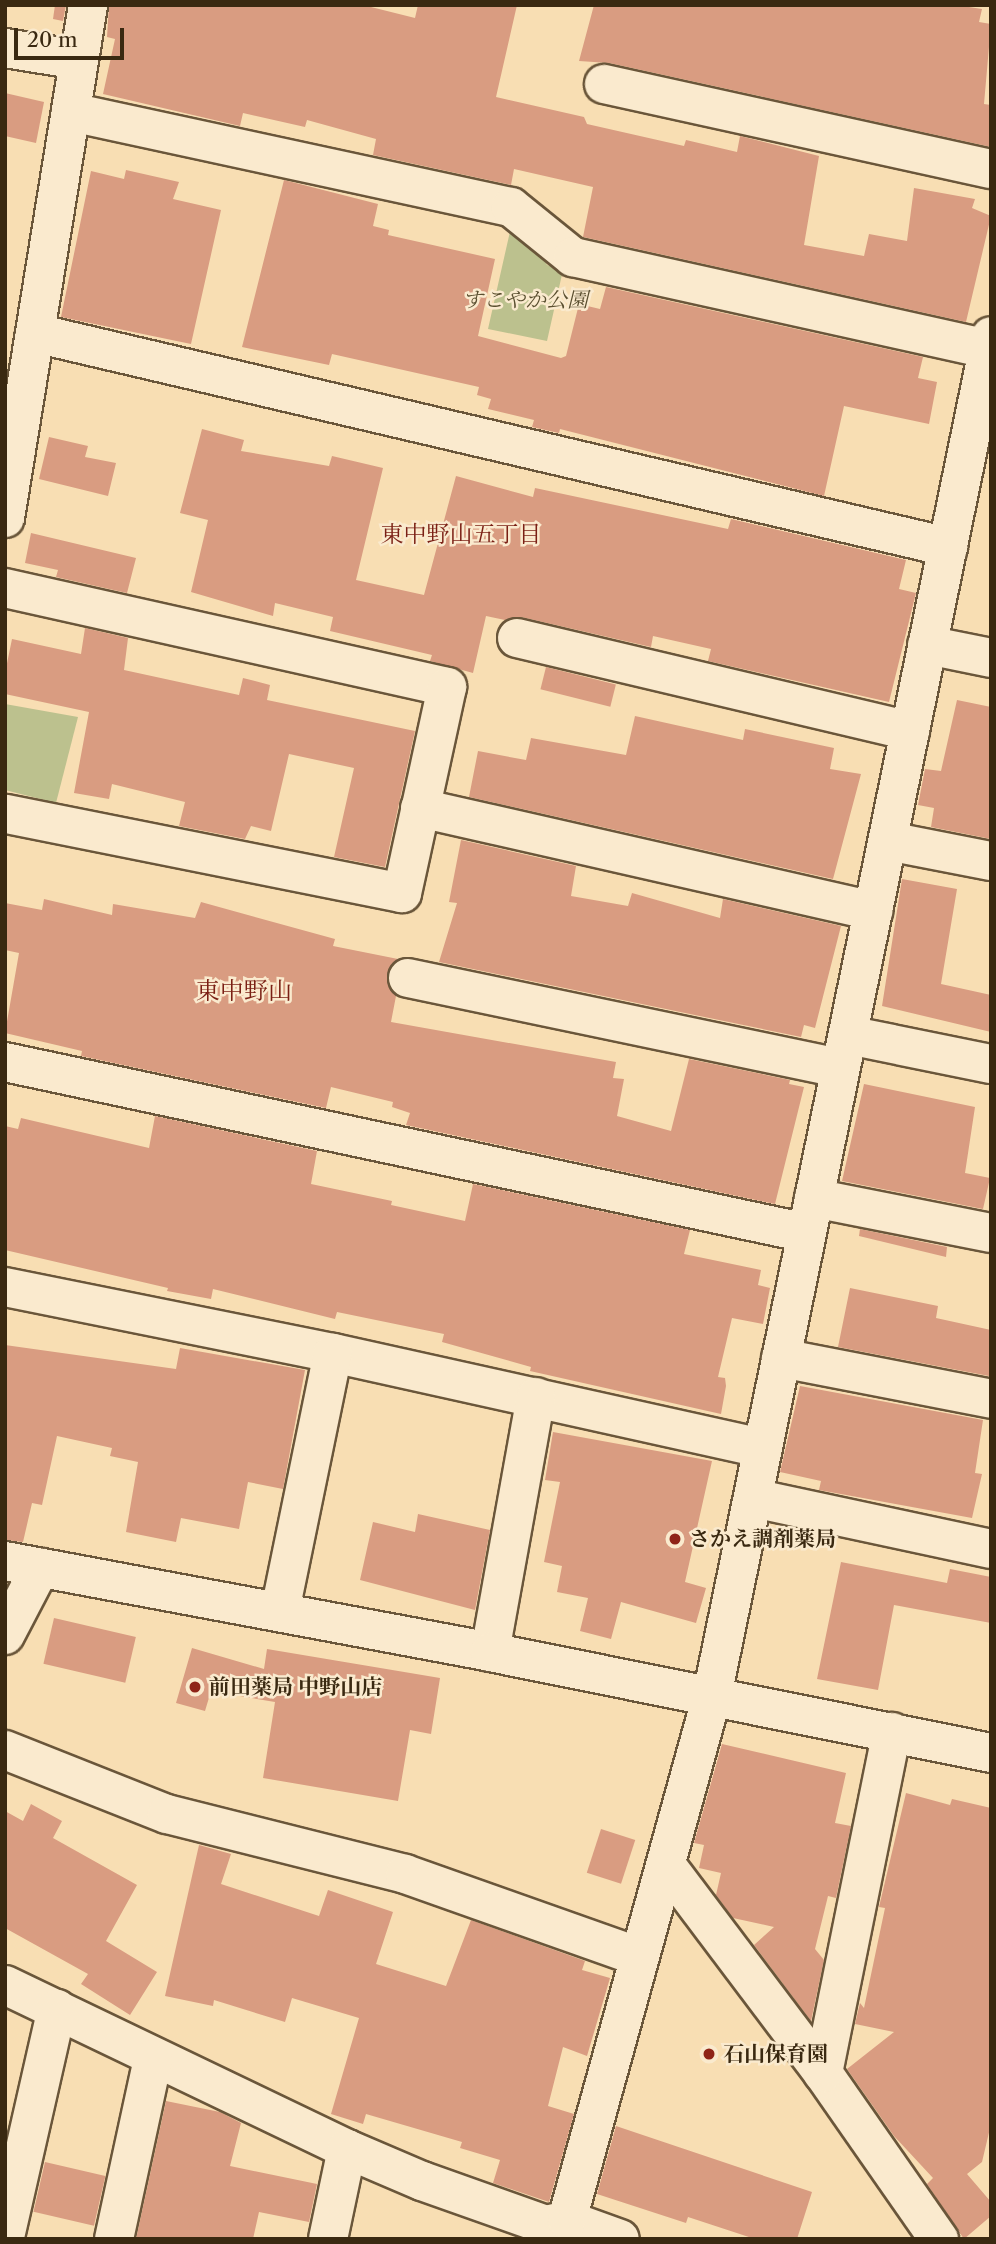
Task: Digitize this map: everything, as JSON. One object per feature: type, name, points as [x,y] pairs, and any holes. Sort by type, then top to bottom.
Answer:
[{"type":"street","points":[[5,518],[15,400],[36,333],[88,5]]},
{"type":"street","points":[[5,48],[79,60]]},
{"type":"street","points":[[604,84],[991,169]]},
{"type":"street","points":[[71,112],[511,207],[573,257],[989,342],[712,1696],[667,1866],[552,2228]]},
{"type":"street","points":[[36,333],[948,547]]},
{"type":"street","points":[[5,588],[447,687],[402,892],[5,814]]},
{"type":"street","points":[[517,639],[910,731]]},
{"type":"street","points":[[927,645],[991,658]]},
{"type":"street","points":[[420,808],[873,911]]},
{"type":"street","points":[[888,841],[991,861]]},
{"type":"street","points":[[408,978],[844,1052],[991,1064]]},
{"type":"street","points":[[5,1062],[811,1215],[991,1233]]},
{"type":"street","points":[[5,1287],[333,1353],[763,1448]]},
{"type":"street","points":[[280,1611],[333,1353]]},
{"type":"street","points":[[781,1358],[991,1399]]},
{"type":"street","points":[[490,1651],[536,1397]]},
{"type":"street","points":[[753,1498],[991,1549]]},
{"type":"street","points":[[5,1635],[22,1565],[490,1651],[991,1753]]},
{"type":"street","points":[[823,2073],[892,1732]]},
{"type":"street","points":[[5,1749],[167,1814],[405,1874],[637,1956]]},
{"type":"street","points":[[667,1866],[823,2073],[939,2239]]},
{"type":"street","points":[[5,1985],[153,2059],[347,2149],[552,2228],[620,2239]]},
{"type":"street","points":[[5,2236],[57,2009]]},
{"type":"street","points":[[114,2239],[153,2059]]},
{"type":"street","points":[[328,2239],[347,2149]]},
{"type":"green space","name":"すこやか公園","points":[[511,227],[528,231],[547,265],[563,270],[547,341],[488,329]]},
{"type":"green space","points":[[5,704],[78,717],[56,803],[5,790]]},
{"type":"building","points":[[55,5],[66,5],[63,21],[53,19]]},
{"type":"building","points":[[109,5],[363,5],[415,18],[418,5],[517,5],[496,97],[584,117],[587,124],[684,146],[686,140],[737,152],[740,136],[819,156],[804,245],[864,256],[869,234],[907,241],[914,188],[975,199],[972,208],[991,216],[966,322],[583,237],[593,187],[514,169],[511,185],[373,155],[376,139],[307,120],[305,127],[243,113],[240,126],[103,94],[115,39],[107,37]]},
{"type":"building","points":[[594,5],[956,5],[982,9],[979,22],[991,24],[984,104],[991,105],[991,147],[609,63],[579,61]]},
{"type":"building","points":[[5,93],[44,102],[36,143],[5,136]]},
{"type":"building","points":[[126,170],[179,182],[173,199],[221,210],[191,344],[61,317],[91,171],[124,179]]},
{"type":"building","points":[[284,180],[378,204],[373,226],[389,230],[388,235],[495,259],[478,336],[561,358],[566,356],[579,304],[600,309],[606,287],[923,357],[918,378],[937,382],[929,424],[844,406],[824,496],[560,429],[559,433],[532,427],[534,420],[488,409],[491,399],[477,395],[479,387],[332,354],[329,365],[242,347]]},
{"type":"building","points":[[202,429],[244,440],[241,451],[329,466],[332,456],[383,468],[356,580],[424,595],[456,476],[533,497],[535,488],[728,529],[731,519],[906,560],[899,589],[916,593],[889,702],[708,661],[711,649],[653,636],[651,647],[521,617],[505,620],[486,616],[473,673],[430,661],[432,655],[330,631],[333,617],[275,603],[273,616],[191,592],[208,520],[180,513]]},
{"type":"building","points":[[49,437],[88,446],[85,457],[116,463],[108,496],[39,479]]},
{"type":"building","points":[[31,533],[136,558],[127,593],[56,577],[58,570],[25,563]]},
{"type":"building","points":[[85,628],[128,638],[124,670],[239,695],[243,678],[270,685],[267,700],[415,731],[385,867],[334,857],[354,768],[289,754],[271,831],[251,826],[245,839],[179,826],[185,802],[112,784],[109,799],[74,793],[89,712],[5,694],[5,673],[12,639],[81,654]]},
{"type":"building","points":[[546,667],[616,684],[610,707],[540,689]]},
{"type":"building","points":[[957,700],[991,707],[991,839],[931,827],[934,808],[918,805],[925,769],[941,771]]},
{"type":"building","points":[[635,716],[743,740],[745,729],[834,748],[830,769],[861,774],[833,879],[469,797],[478,751],[526,760],[531,738],[626,755]]},
{"type":"building","points":[[461,840],[576,866],[571,896],[628,906],[632,893],[720,918],[723,899],[841,926],[815,1028],[804,1025],[801,1037],[439,962],[457,903],[449,902]]},
{"type":"building","points":[[902,879],[957,889],[941,984],[991,995],[991,1032],[882,1006]]},
{"type":"building","points":[[44,899],[112,915],[113,904],[195,918],[201,902],[335,939],[333,946],[398,959],[387,974],[388,985],[396,996],[391,1022],[616,1062],[613,1078],[624,1079],[617,1116],[671,1131],[689,1059],[790,1080],[789,1084],[804,1087],[775,1204],[406,1125],[410,1113],[392,1107],[393,1102],[331,1087],[326,1108],[81,1056],[82,1051],[5,1033],[19,953],[5,950],[5,903],[42,910]]},
{"type":"building","points":[[864,1084],[975,1107],[965,1173],[990,1178],[983,1209],[842,1181]]},
{"type":"building","points":[[155,1116],[317,1151],[311,1184],[392,1201],[391,1205],[465,1221],[473,1184],[690,1230],[684,1254],[761,1270],[758,1285],[770,1288],[763,1324],[732,1318],[718,1377],[725,1378],[726,1386],[721,1414],[530,1371],[531,1367],[442,1342],[444,1334],[337,1312],[335,1319],[213,1289],[211,1299],[167,1291],[168,1288],[5,1250],[5,1126],[18,1129],[21,1118],[149,1148]]},
{"type":"building","points":[[860,1229],[947,1247],[946,1257],[859,1236]]},
{"type":"building","points":[[850,1288],[938,1306],[936,1318],[991,1330],[989,1376],[838,1347]]},
{"type":"building","points":[[5,1345],[176,1369],[180,1348],[305,1370],[283,1489],[248,1482],[239,1529],[181,1518],[176,1542],[126,1532],[138,1462],[110,1456],[112,1448],[57,1436],[42,1505],[32,1503],[23,1542],[5,1540]]},
{"type":"building","points":[[800,1386],[983,1420],[975,1473],[982,1474],[972,1518],[819,1490],[821,1481],[780,1472]]},
{"type":"building","points":[[553,1432],[712,1461],[685,1582],[706,1588],[696,1623],[621,1602],[611,1639],[580,1631],[588,1598],[557,1592],[562,1566],[544,1562],[560,1482],[545,1480]]},
{"type":"building","points":[[418,1514],[490,1530],[475,1610],[360,1580],[373,1522],[415,1532]]},
{"type":"building","points":[[841,1562],[947,1583],[950,1569],[991,1577],[991,1623],[894,1605],[878,1690],[817,1679]]},
{"type":"building","points":[[54,1618],[136,1637],[125,1683],[43,1664]]},
{"type":"building","points":[[192,1648],[264,1669],[267,1649],[440,1678],[431,1734],[410,1730],[398,1801],[263,1778],[275,1702],[211,1691],[205,1711],[176,1703]]},
{"type":"building","points":[[722,1744],[846,1773],[835,1823],[851,1826],[836,1898],[828,1896],[815,1949],[824,1960],[811,2021],[754,1945],[774,1927],[733,1918],[716,1895],[721,1873],[699,1868],[704,1845],[694,1843]]},
{"type":"building","points":[[906,1793],[950,1805],[952,1799],[991,1808],[991,2124],[982,2162],[967,2174],[991,2202],[991,2216],[964,2239],[927,2184],[933,2178],[894,2136],[847,2069],[894,2032],[855,2024],[860,2003],[864,2008],[885,1908],[879,1907]]},
{"type":"building","points":[[31,1804],[62,1821],[53,1838],[137,1885],[106,1941],[157,1972],[130,2015],[81,1984],[88,1974],[5,1928],[5,1811],[23,1821]]},
{"type":"building","points":[[601,1829],[635,1840],[621,1884],[587,1873]]},
{"type":"building","points":[[199,1845],[231,1854],[221,1884],[319,1916],[328,1890],[393,1912],[376,1964],[446,1986],[471,1920],[585,1961],[582,1970],[610,1978],[587,2056],[563,2047],[548,2106],[574,2114],[549,2202],[493,2183],[500,2160],[460,2148],[462,2142],[366,2114],[363,2124],[331,2114],[359,2018],[292,1998],[285,2022],[214,2000],[213,2006],[165,1996]]},
{"type":"building","points":[[166,2101],[220,2112],[241,2123],[230,2166],[317,2184],[309,2222],[259,2212],[253,2239],[136,2239]]},
{"type":"building","points":[[616,2126],[812,2192],[797,2239],[755,2239],[688,2217],[686,2223],[597,2194]]},
{"type":"building","points":[[45,2162],[105,2176],[94,2226],[34,2212]]},
{"type":"place","name":"さかえ調剤薬局","points":[[675,1539]]},
{"type":"place","name":"前田薬局 中野山店","points":[[195,1687]]},
{"type":"place","name":"石山保育園","points":[[709,2054]]},
{"type":"district","name":"東中野山五丁目","points":[[461,534]]},
{"type":"district","name":"東中野山","points":[[244,991]]}]
